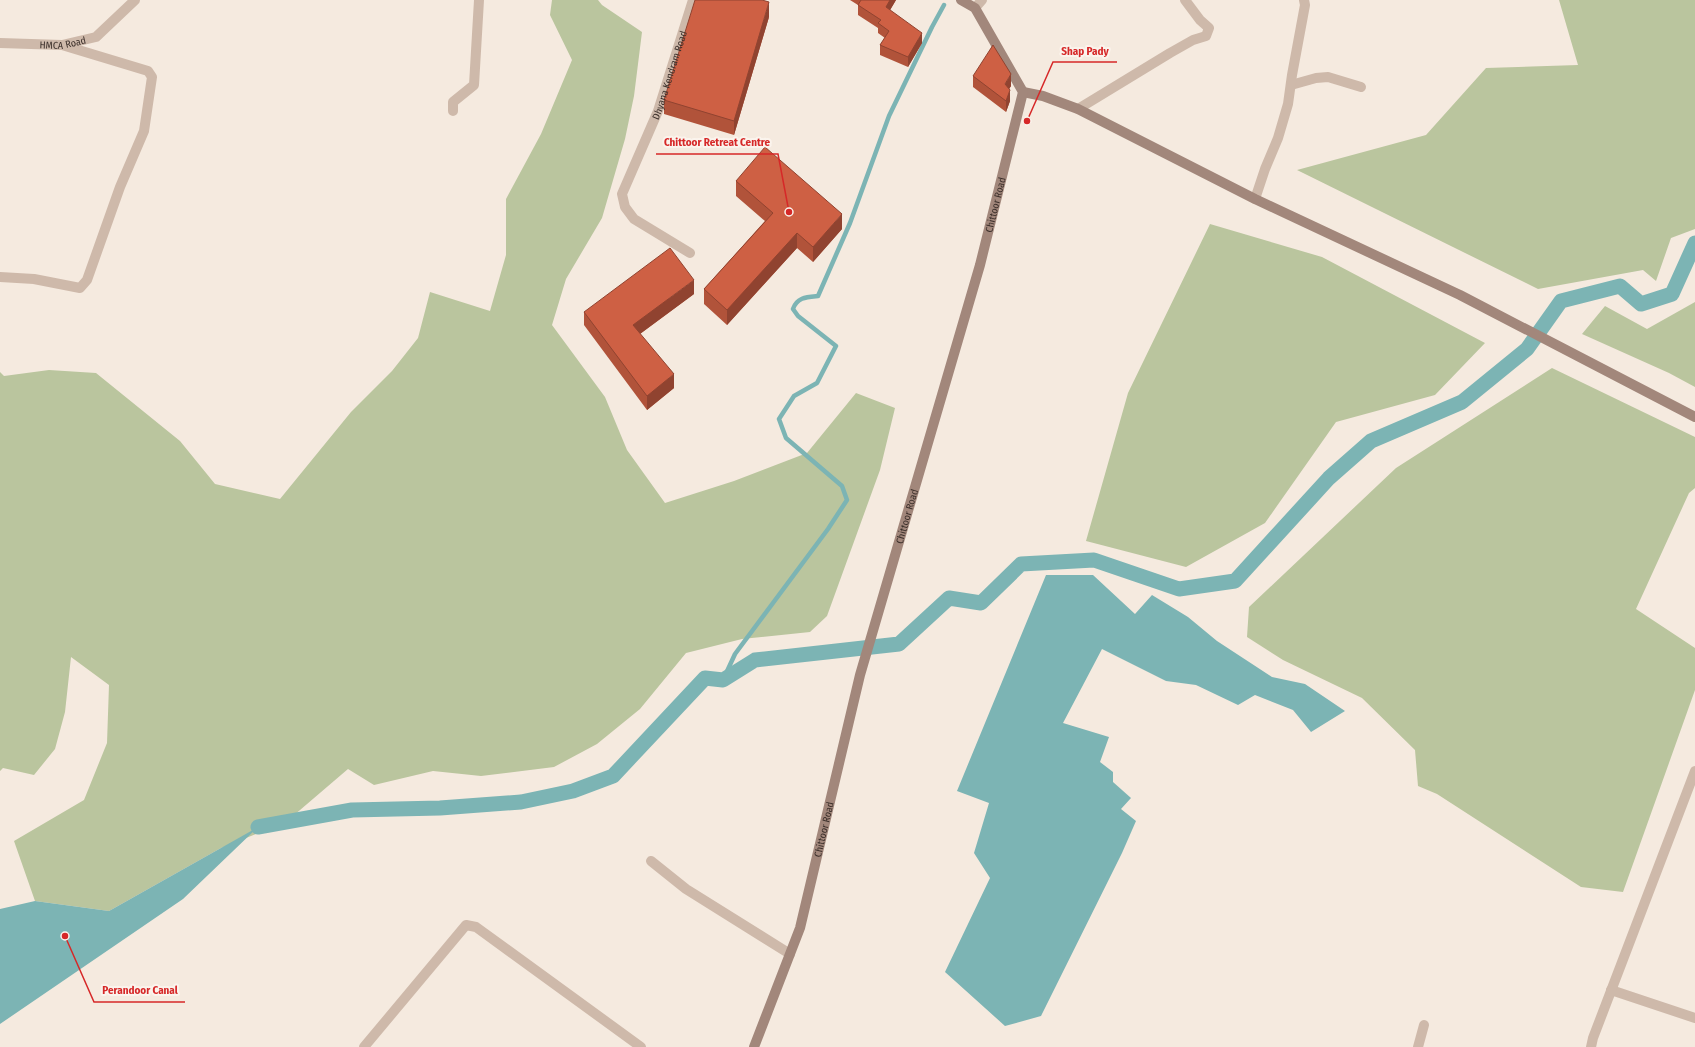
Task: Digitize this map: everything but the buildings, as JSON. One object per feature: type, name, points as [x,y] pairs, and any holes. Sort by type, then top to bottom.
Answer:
[{"type":"main road","points":[[961,0],[978,4],[1023,92],[1043,96],[1078,110],[1255,199],[1460,295],[1695,417]]},
{"type":"main road","name":"Chittoor Road","points":[[754,1047],[800,928],[860,675],[980,265],[1023,92]]},
{"type":"street","name":"HMCA Road","points":[[0,43],[62,45],[96,37],[135,0]]},
{"type":"street","points":[[453,111],[453,102],[474,85],[479,0]]},
{"type":"street","name":"Dhyana Kendram Road","points":[[690,254],[634,219],[624,207],[622,194],[658,111],[693,0]]},
{"type":"street","points":[[1078,110],[1170,53],[1193,40],[1206,36],[1209,28],[1200,20],[1185,0]]},
{"type":"street","points":[[1255,199],[1265,169],[1278,138],[1288,104],[1305,5],[1304,0]]},
{"type":"street","points":[[0,277],[34,280],[80,288],[87,280],[120,187],[144,131],[152,77],[148,71],[62,45]]},
{"type":"street","points":[[1291,85],[1316,78],[1328,77],[1361,87]]},
{"type":"street","points":[[1591,1047],[1592,1038],[1695,771]]},
{"type":"street","points":[[650,861],[686,889],[790,954]]},
{"type":"street","points":[[364,1047],[466,925],[476,927],[641,1047]]},
{"type":"street","points":[[1611,990],[1695,1018]]},
{"type":"street","points":[[1418,1047],[1424,1025]]},
{"type":"green space","points":[[552,0],[598,0],[602,5],[642,32],[634,96],[625,139],[602,218],[566,279],[552,325],[605,397],[627,450],[665,503],[734,481],[807,453],[856,393],[895,408],[880,470],[827,616],[810,632],[742,639],[686,653],[640,709],[597,744],[554,767],[481,776],[433,771],[374,785],[348,769],[286,822],[221,848],[109,911],[35,901],[14,841],[84,800],[107,743],[109,685],[71,657],[65,712],[55,749],[34,775],[3,768],[0,771],[0,372],[4,376],[49,370],[96,373],[180,441],[215,484],[280,499],[351,412],[392,371],[418,338],[430,292],[490,311],[506,255],[506,199],[541,134],[572,60],[550,15]]},
{"type":"green space","points":[[1559,0],[1695,0],[1695,229],[1671,238],[1656,281],[1643,270],[1538,289],[1297,170],[1426,135],[1486,68],[1578,65]]},
{"type":"green space","points":[[1210,224],[1322,257],[1485,343],[1435,395],[1336,422],[1265,523],[1186,567],[1086,541],[1128,393]]},
{"type":"green space","points":[[1695,302],[1695,387],[1669,373],[1582,334],[1605,306],[1647,329]]},
{"type":"green space","points":[[1552,368],[1695,437],[1695,488],[1689,493],[1636,609],[1695,648],[1695,690],[1623,892],[1581,887],[1437,794],[1418,786],[1415,750],[1362,698],[1283,660],[1247,637],[1249,607],[1396,468]]},
{"type":"water","points":[[1046,575],[1093,575],[1135,614],[1152,595],[1188,617],[1217,641],[1272,677],[1305,684],[1345,711],[1311,732],[1293,710],[1255,695],[1238,705],[1196,685],[1166,681],[1102,649],[1063,723],[1109,737],[1100,762],[1113,772],[1113,782],[1131,798],[1121,809],[1136,821],[1122,853],[1041,1016],[1005,1026],[945,972],[990,878],[974,853],[989,803],[957,791]]},
{"type":"water","points":[[258,827],[183,899],[0,1024],[0,909],[35,901],[109,911]]},
{"type":"waterway","points":[[723,680],[735,654],[828,529],[847,500],[842,486],[786,438],[779,419],[794,396],[817,383],[836,346],[798,316],[793,309],[800,300],[806,297],[818,296],[850,223],[889,116],[944,5]]},
{"type":"waterway","points":[[258,827],[352,810],[440,808],[521,802],[573,791],[613,776],[705,678],[723,680],[755,660],[899,644],[949,598],[981,603],[1021,564],[1094,560],[1179,589],[1235,581],[1329,478],[1371,441],[1462,402],[1527,349],[1561,301],[1620,286],[1641,304],[1672,294],[1695,243]]},
{"type":"place","name":"Shap Pady","points":[[1027,121]]},
{"type":"place","name":"Chittoor Retreat Centre","points":[[789,212]]},
{"type":"place","name":"Perandoor Canal","points":[[65,936]]}]
